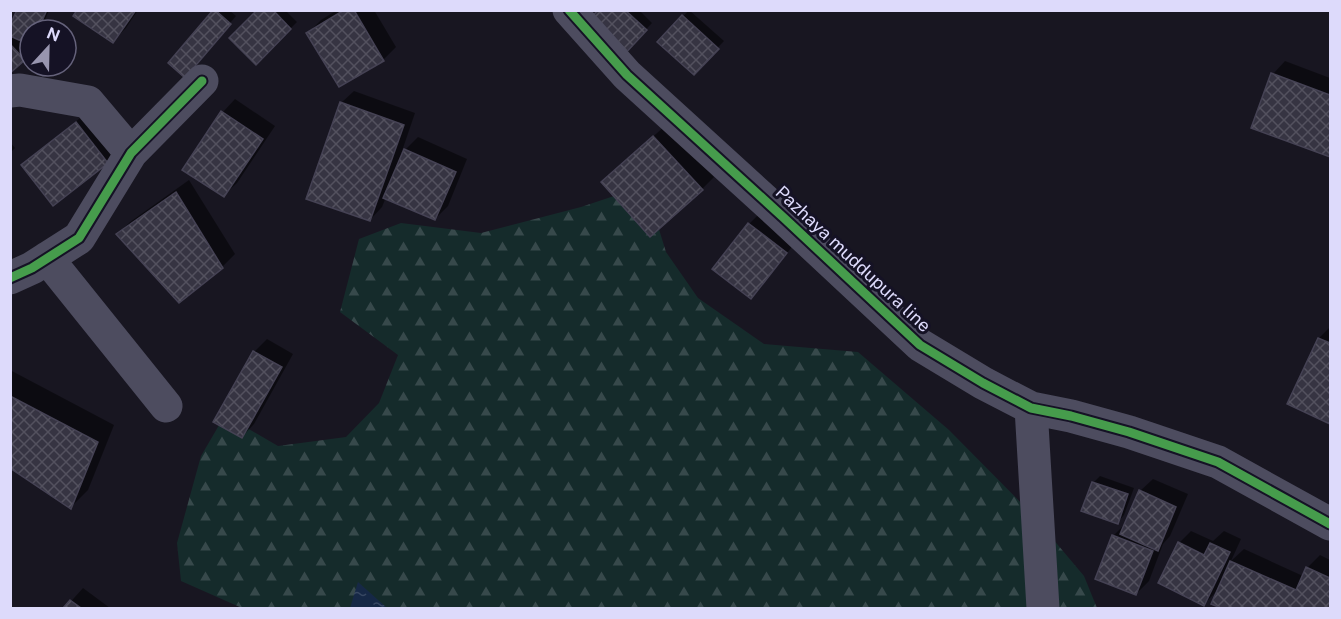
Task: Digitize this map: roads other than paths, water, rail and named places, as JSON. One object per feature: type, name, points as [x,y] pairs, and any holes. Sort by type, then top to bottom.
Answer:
[{"type":"street","name":"Pazhaya muddupura line","points":[[569,10],[627,75],[920,345],[983,383],[1031,408],[1129,432],[1218,462],[1330,524]]},
{"type":"street","points":[[10,278],[32,268],[79,238],[130,153],[202,81]]},
{"type":"street","points":[[10,91],[20,90],[88,102],[130,153]]},
{"type":"street","points":[[47,258],[166,406]]},
{"type":"street","points":[[1031,408],[1043,609]]},
{"type":"water","points":[[358,582],[387,608],[350,608]]}]
